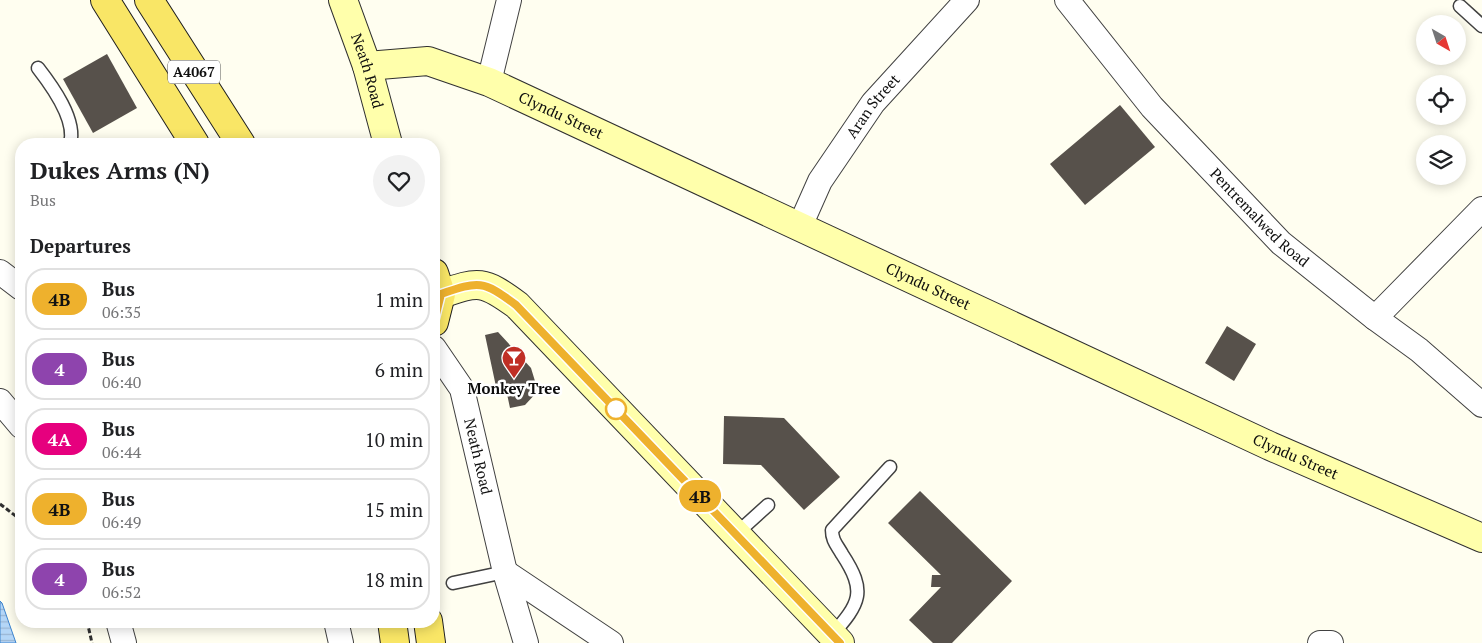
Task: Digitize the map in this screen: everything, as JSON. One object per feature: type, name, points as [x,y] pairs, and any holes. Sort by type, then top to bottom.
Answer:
[{"type":"main road","name":"A4067","points":[[106,0],[191,138]]},
{"type":"main road","name":"A4067","points":[[149,0],[237,138]]},
{"type":"main road","points":[[393,628],[395,643]]},
{"type":"main road","points":[[429,628],[431,643]]},
{"type":"street","name":"Neath Road","points":[[343,0],[368,66],[386,138]]},
{"type":"street","points":[[489,82],[509,0]]},
{"type":"street","name":"Aran Street","points":[[800,226],[820,181],[873,103],[968,0]]},
{"type":"street","name":"Pentremalwed Road","points":[[1067,0],[1152,107],[1281,243],[1375,318],[1419,350],[1482,405]]},
{"type":"street","name":"Clyndu Street","points":[[368,66],[428,61],[489,82],[1270,446],[1482,538]]},
{"type":"street","points":[[1375,318],[1482,209]]},
{"type":"street","points":[[1,274],[15,284]]},
{"type":"street","points":[[440,284],[472,283],[495,289],[516,305],[836,639]]},
{"type":"street","name":"Neath Road","points":[[440,357],[462,389],[505,572],[526,643]]},
{"type":"street","points":[[0,401],[15,419]]},
{"type":"street","points":[[505,572],[612,643]]},
{"type":"street","points":[[120,628],[124,643]]},
{"type":"street","points":[[338,628],[341,643]]},
{"type":"street","points":[[1320,643],[1331,643]]},
{"type":"lane","points":[[1460,6],[1482,26]]},
{"type":"lane","points":[[38,68],[55,90],[67,115],[72,138]]},
{"type":"lane","points":[[836,639],[857,602],[858,586],[852,570],[832,540],[832,530],[890,467]]},
{"type":"lane","points":[[736,534],[768,505]]},
{"type":"lane","points":[[453,583],[505,572]]},
{"type":"path","points":[[0,504],[15,515]]},
{"type":"path","points":[[89,628],[92,643]]},
{"type":"water","points":[[0,601],[2,603],[16,643],[0,643]]},
{"type":"building","points":[[107,54],[137,108],[93,133],[63,79]]},
{"type":"building","points":[[1120,105],[1155,147],[1085,205],[1050,164]]},
{"type":"building","points":[[1227,326],[1256,344],[1234,381],[1205,363]]},
{"type":"building","name":"Monkey Tree","points":[[498,332],[531,368],[538,391],[525,405],[510,408],[507,394],[498,396],[485,335]]},
{"type":"building","points":[[724,416],[784,418],[840,477],[804,510],[761,465],[723,464]]},
{"type":"building","points":[[920,491],[1012,581],[952,643],[933,643],[909,620],[941,587],[931,587],[932,575],[941,575],[888,523]]},
{"type":"bus line","name":"4B","points":[[440,298],[441,294],[472,283],[495,289],[516,305],[840,643]]},
{"type":"place","name":"Monkey Tree","points":[[514,379]]}]
